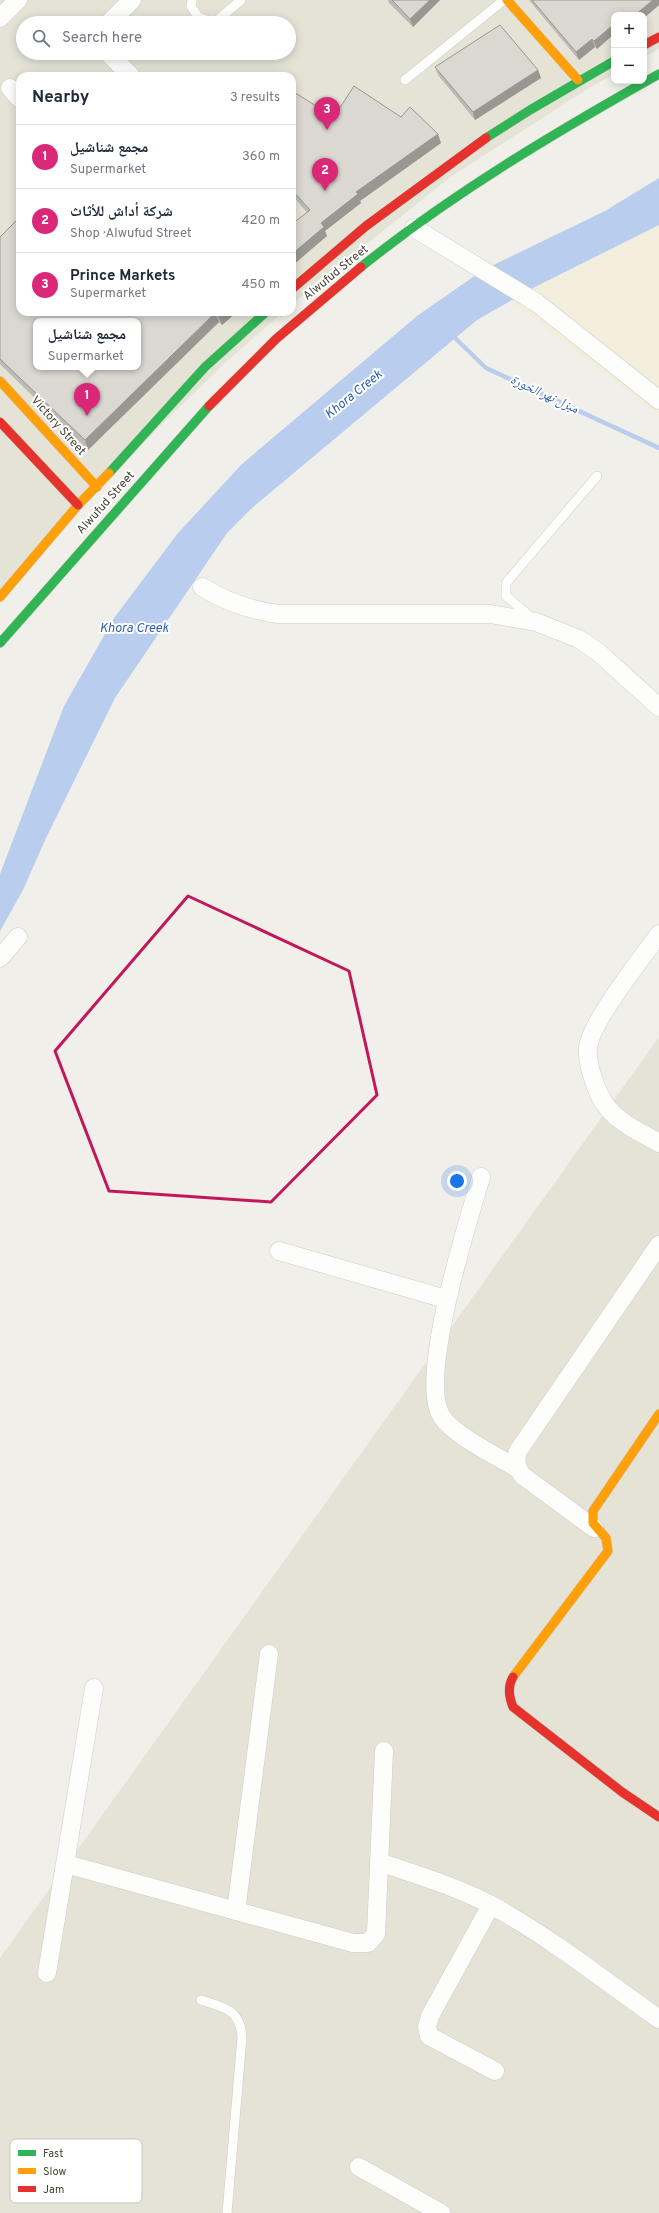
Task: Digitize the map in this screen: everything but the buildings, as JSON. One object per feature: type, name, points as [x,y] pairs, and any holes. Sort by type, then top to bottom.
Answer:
[{"type":"main road","points":[[507,0],[578,80]]},
{"type":"main road","points":[[647,42],[659,36]]},
{"type":"main road","name":"Alwufud Street","points":[[296,285],[411,191],[457,158],[578,80],[611,63]]},
{"type":"main road","name":"Alwufud Street","points":[[0,643],[113,513],[219,395],[275,340],[341,283],[455,198],[596,109],[659,74]]},
{"type":"main road","name":"Alwufud Street","points":[[0,598],[78,505],[97,487],[205,367],[262,316]]},
{"type":"main road","name":"Victory Street","points":[[0,381],[97,487]]},
{"type":"main road","points":[[14,425],[28,410]]},
{"type":"main road","points":[[0,422],[14,425],[78,505]]},
{"type":"main road","points":[[659,1414],[594,1510],[591,1518],[594,1528],[606,1538],[608,1551],[510,1682],[509,1696],[513,1707],[622,1792],[659,1817]]},
{"type":"street","points":[[0,18],[18,0]]},
{"type":"street","points":[[115,16],[132,0]]},
{"type":"street","points":[[115,60],[127,72]]},
{"type":"street","points":[[414,228],[537,303],[659,400]]},
{"type":"street","points":[[202,587],[231,603],[278,614],[490,614],[536,622],[579,639],[598,652],[659,707]]},
{"type":"street","points":[[659,934],[624,983],[592,1032],[588,1047],[595,1084],[606,1106],[618,1117],[659,1143]]},
{"type":"street","points":[[0,958],[18,937]]},
{"type":"street","points":[[481,1177],[446,1299],[435,1385],[441,1416],[451,1428],[517,1468]]},
{"type":"street","points":[[594,1528],[523,1476],[517,1468],[515,1461],[518,1451],[659,1246]]},
{"type":"street","points":[[279,1251],[446,1299]]},
{"type":"street","points":[[236,1911],[269,1654]]},
{"type":"street","points":[[47,1973],[94,1688]]},
{"type":"street","points":[[66,1864],[353,1943],[368,1943],[376,1934],[384,1751]]},
{"type":"street","points":[[379,1862],[426,1878],[491,1905],[519,1921],[659,2020]]},
{"type":"street","points":[[491,1905],[430,2016],[427,2027],[429,2036],[495,2071]]},
{"type":"street","points":[[359,2167],[441,2213]]},
{"type":"lane","points":[[192,0],[191,6],[197,16]]},
{"type":"lane","points":[[222,16],[241,0]]},
{"type":"lane","points":[[405,80],[504,0]]},
{"type":"lane","points":[[0,440],[14,425]]},
{"type":"lane","points":[[536,622],[506,596],[506,583],[597,476]]},
{"type":"lane","points":[[202,2000],[225,2008],[235,2014],[241,2024],[242,2037],[227,2213]]},
{"type":"highlighted area","points":[[188,896],[349,971],[377,1095],[271,1202],[109,1191],[55,1051]]},
{"type":"shaded area","points":[[0,0],[659,0],[659,49],[647,55],[647,12],[611,12],[611,76],[586,90],[449,178],[296,301],[296,72],[16,72],[16,316],[278,316],[227,361],[153,433],[0,597]]},
{"type":"shaded area","points":[[659,225],[659,415],[511,301]]},
{"type":"shaded area","points":[[659,1037],[659,2213],[0,2213],[0,1958]]},
{"type":"water","name":"Khora Creek","points":[[659,178],[659,225],[535,287],[477,320],[252,508],[227,533],[115,698],[46,838],[23,890],[0,931],[0,874],[64,706],[114,618],[178,533],[242,464],[417,316],[483,270],[605,211]]},
{"type":"waterway","name":"مبزل نهر الخورة","points":[[451,334],[486,368],[659,448]]},
{"type":"traffic: fast","points":[[486,138],[530,110],[611,63]]},
{"type":"traffic: fast","points":[[361,267],[432,214],[506,164],[659,74]]},
{"type":"traffic: fast","points":[[109,473],[205,367],[262,316]]},
{"type":"traffic: fast","points":[[0,643],[209,406]]},
{"type":"traffic: slow","points":[[507,0],[578,80]]},
{"type":"traffic: slow","points":[[0,381],[97,487]]},
{"type":"traffic: slow","points":[[0,597],[78,505],[109,473]]},
{"type":"traffic: slow","points":[[513,1677],[608,1551],[606,1538],[593,1523],[593,1511],[659,1414]]},
{"type":"traffic: jam","points":[[647,43],[659,37]]},
{"type":"traffic: jam","points":[[296,286],[366,226],[486,138]]},
{"type":"traffic: jam","points":[[209,406],[276,339],[361,267]]},
{"type":"traffic: jam","points":[[0,422],[78,505]]},
{"type":"traffic: jam","points":[[513,1677],[509,1692],[513,1707],[622,1792],[659,1817]]},
{"type":"place","name":"Prince Markets","points":[[327,130]]},
{"type":"place","name":"شركة أداش للأثاث","points":[[325,191]]},
{"type":"place","name":"مجمع شناشيل","points":[[87,416]]}]
